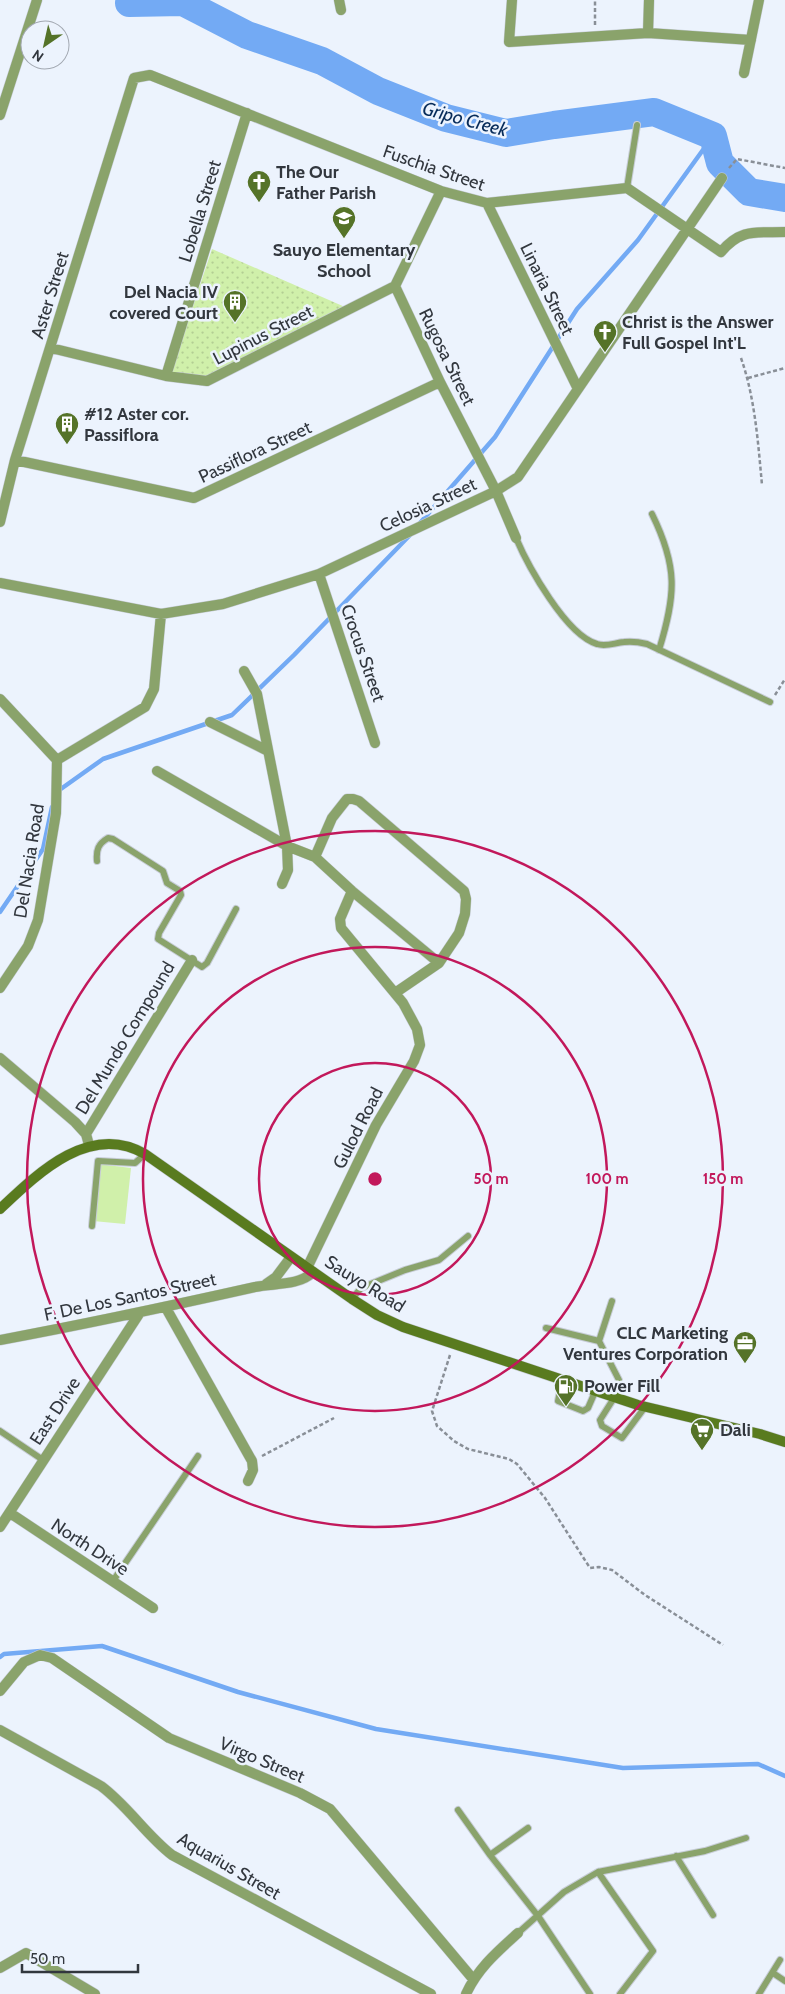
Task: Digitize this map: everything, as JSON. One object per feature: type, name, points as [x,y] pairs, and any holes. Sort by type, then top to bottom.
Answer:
[{"type":"main road","name":"Sauyo Road","points":[[0,1209],[28,1182],[46,1169],[89,1145],[124,1144],[146,1154],[352,1299],[378,1315],[403,1327],[614,1398],[760,1434],[785,1442]]},
{"type":"street","points":[[1,108],[37,0]]},
{"type":"street","points":[[512,0],[508,42],[648,33],[751,40]]},
{"type":"street","points":[[648,33],[649,0]]},
{"type":"street","points":[[744,73],[759,0]]},
{"type":"street","name":"Fuschia Street","points":[[134,78],[150,75],[441,191],[487,203],[626,188]]},
{"type":"street","name":"Aster Street","points":[[0,522],[15,460],[134,78]]},
{"type":"street","name":"Lobella Street","points":[[166,376],[247,113]]},
{"type":"street","name":"Celosia Street","points":[[0,583],[161,614],[223,604],[319,574],[496,491],[518,477],[722,178]]},
{"type":"street","points":[[626,188],[721,252],[734,238],[742,234],[785,232]]},
{"type":"street","points":[[396,286],[441,191]]},
{"type":"street","name":"Linaria Street","points":[[487,203],[578,389]]},
{"type":"street","name":"Lupinus Street","points":[[51,348],[166,376],[207,381],[396,286]]},
{"type":"street","name":"Rugosa Street","points":[[396,286],[440,382],[496,491],[516,538]]},
{"type":"street","name":"Passiflora Street","points":[[15,460],[194,498],[440,382]]},
{"type":"street","name":"Crocus Street","points":[[319,574],[375,743]]},
{"type":"street","points":[[0,699],[57,760],[145,706],[154,689],[161,614]]},
{"type":"street","points":[[244,671],[257,694],[266,750],[287,846],[288,870],[282,884]]},
{"type":"street","points":[[210,722],[266,750]]},
{"type":"street","name":"Del Nacia Road","points":[[0,988],[28,946],[38,920],[56,813],[57,760]]},
{"type":"street","points":[[157,771],[287,846],[315,857],[352,891],[439,963]]},
{"type":"street","points":[[315,857],[332,818],[347,799],[353,799],[359,801],[464,891],[466,899],[465,914],[459,933],[439,963],[395,992]]},
{"type":"street","name":"Gulod Road","points":[[310,1270],[376,1125],[418,1053],[420,1044],[420,1037],[403,1003],[341,928],[340,918],[352,891]]},
{"type":"street","name":"Del Mundo Compound","points":[[86,1134],[192,960]]},
{"type":"street","points":[[0,1058],[75,1122],[86,1134],[89,1145]]},
{"type":"street","name":"F. De Los Santos Street","points":[[265,1285],[276,1277],[292,1257]]},
{"type":"street","name":"F. De Los Santos Street","points":[[0,1340],[139,1314],[265,1285],[300,1280],[308,1277],[310,1270]]},
{"type":"street","points":[[166,1308],[252,1461],[253,1470],[248,1481]]},
{"type":"street","name":"East Drive","points":[[0,1527],[139,1314]]},
{"type":"street","name":"North Drive","points":[[10,1513],[153,1608]]},
{"type":"street","name":"Virgo Street","points":[[0,1691],[24,1662],[40,1655],[52,1658],[169,1738],[300,1792],[330,1809],[473,1979]]},
{"type":"street","name":"Aquarius Street","points":[[0,1730],[101,1786],[113,1795],[162,1847],[172,1855],[431,1994]]},
{"type":"street","points":[[466,1994],[473,1979],[489,1958],[518,1933]]},
{"type":"street","points":[[0,1968],[26,1953],[95,1994]]},
{"type":"lane","points":[[626,188],[637,125]]},
{"type":"lane","points":[[652,514],[662,535],[671,565],[672,581],[671,609],[659,650]]},
{"type":"lane","points":[[516,538],[533,574],[577,633],[598,645],[636,642],[659,650],[770,702]]},
{"type":"lane","points":[[97,861],[96,850],[101,842],[108,838],[113,839],[163,871],[167,883],[180,891],[181,895],[159,933],[158,939],[202,967],[208,963],[236,909]]},
{"type":"lane","points":[[92,1226],[98,1161],[135,1163],[146,1154]]},
{"type":"lane","points":[[352,1299],[361,1288],[405,1270],[439,1260],[468,1236]]},
{"type":"lane","points":[[612,1301],[599,1341],[619,1380],[614,1398],[600,1423],[620,1438],[624,1437],[645,1407]]},
{"type":"lane","points":[[546,1328],[599,1341]]},
{"type":"lane","points":[[562,1381],[557,1398],[558,1401],[583,1411],[588,1408],[595,1392]]},
{"type":"lane","points":[[0,1431],[43,1460]]},
{"type":"lane","points":[[113,1582],[198,1456]]},
{"type":"lane","points":[[458,1810],[538,1916],[590,1994]]},
{"type":"lane","points":[[490,1854],[528,1828]]},
{"type":"lane","points":[[518,1933],[564,1892],[598,1872],[705,1851],[746,1838]]},
{"type":"lane","points":[[676,1856],[713,1915]]},
{"type":"lane","points":[[598,1872],[653,1951],[620,1994]]},
{"type":"lane","points":[[759,1994],[780,1960]]},
{"type":"lane","points":[[772,1972],[785,1981]]},
{"type":"path","points":[[594,37],[595,0]]},
{"type":"path","points":[[737,159],[785,168]]},
{"type":"path","points":[[741,358],[748,378],[758,441],[762,485]]},
{"type":"path","points":[[748,378],[785,368]]},
{"type":"path","points":[[770,702],[785,679]]},
{"type":"path","points":[[453,1344],[432,1412],[438,1426],[450,1437],[468,1448],[509,1459],[517,1464],[545,1498],[590,1568],[600,1567],[612,1570],[645,1595],[723,1645]]},
{"type":"path","points":[[252,1461],[334,1418]]},
{"type":"green space","points":[[212,249],[345,307],[205,377],[171,372]]},
{"type":"green space","points":[[99,1164],[131,1168],[125,1224],[93,1221]]},
{"type":"waterway","name":"Gripo Creek","points":[[129,3],[183,2],[247,35],[322,61],[378,91],[446,118],[506,133],[654,112],[713,136],[720,163],[749,192],[785,198]]},
{"type":"waterway","points":[[420,523],[495,437],[577,309],[638,240],[713,136]]},
{"type":"waterway","points":[[58,791],[103,759],[232,715],[294,655],[410,535]]},
{"type":"waterway","points":[[0,912],[43,849],[52,807]]},
{"type":"waterway","points":[[0,1657],[4,1654],[102,1646],[238,1692],[376,1729],[623,1768],[758,1764],[785,1776]]},
{"type":"place","name":"The Our Father Parish","points":[[259,203]]},
{"type":"place","name":"Sauyo Elementary School","points":[[344,239]]},
{"type":"place","name":"Del Nacia IV covered Court","points":[[235,323]]},
{"type":"place","name":"Christ is the Answer Full Gospel Int'L","points":[[605,353]]},
{"type":"place","name":"#12 Aster cor. Passiflora","points":[[67,445]]},
{"type":"place","name":"CLC Marketing Ventures Corporation","points":[[745,1364]]},
{"type":"place","name":"Power Fill","points":[[566,1407]]},
{"type":"place","name":"Dali","points":[[702,1451]]}]
